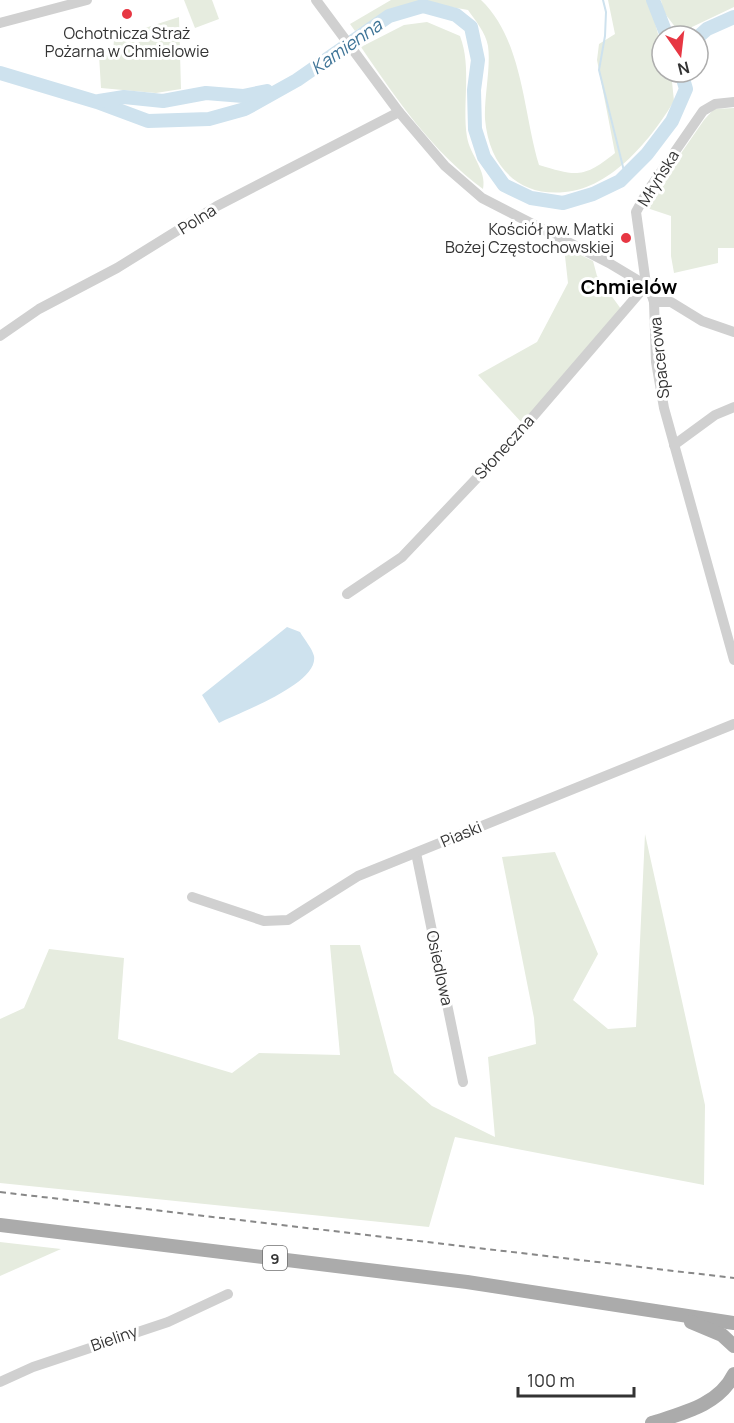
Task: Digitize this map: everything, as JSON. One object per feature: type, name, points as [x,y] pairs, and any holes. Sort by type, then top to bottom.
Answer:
[{"type":"main road","name":"9","points":[[0,1225],[457,1281],[734,1323]]},
{"type":"main road","name":"9","points":[[625,1307],[734,1331]]},
{"type":"main road","points":[[691,1322],[722,1335],[734,1346]]},
{"type":"main road","points":[[651,1423],[676,1415],[731,1390],[734,1374]]},
{"type":"street","points":[[0,22],[87,0]]},
{"type":"street","points":[[319,4],[399,112],[445,166],[482,198],[646,285]]},
{"type":"street","name":"Młyńska","points":[[646,285],[636,212],[647,192],[703,111],[715,104],[734,102]]},
{"type":"street","name":"Polna","points":[[0,336],[39,309],[117,268],[224,203],[399,112]]},
{"type":"street","name":"Spacerowa","points":[[646,285],[654,302],[656,362],[674,445],[734,660]]},
{"type":"street","name":"Słoneczna","points":[[347,594],[402,556],[512,441],[646,285]]},
{"type":"street","points":[[654,302],[671,302],[702,321],[734,332]]},
{"type":"street","points":[[674,445],[715,415],[734,408]]},
{"type":"street","name":"Piaski","points":[[192,897],[264,921],[278,923],[288,920],[313,907],[358,876],[734,724]]},
{"type":"street","name":"Osiedlowa","points":[[416,853],[463,1082]]},
{"type":"street","name":"Bieliny","points":[[0,1382],[33,1367],[168,1322],[228,1294]]},
{"type":"shaded area","points":[[184,0],[212,0],[219,19],[195,28]]},
{"type":"shaded area","points":[[391,0],[481,0],[495,16],[514,56],[539,165],[562,171],[579,173],[587,171],[615,153],[597,60],[599,44],[615,34],[608,0],[649,0],[655,24],[650,24],[650,84],[672,84],[674,101],[654,130],[629,159],[599,181],[565,192],[533,189],[509,175],[493,151],[485,119],[488,46],[483,32],[468,10],[433,5],[408,6],[385,14],[355,31],[350,24]]},
{"type":"shaded area","points":[[661,0],[734,0],[734,7],[698,24],[673,24],[663,11]]},
{"type":"shaded area","points":[[179,17],[181,89],[156,93],[101,88],[99,55],[113,55],[114,38]]},
{"type":"shaded area","points":[[427,22],[460,36],[464,48],[466,73],[467,137],[483,176],[483,189],[447,158],[416,124],[361,47],[404,25]]},
{"type":"shaded area","points":[[734,108],[734,248],[718,248],[718,263],[674,273],[671,256],[671,216],[644,207],[714,109]]},
{"type":"shaded area","points":[[564,247],[593,261],[597,276],[621,309],[522,423],[478,375],[537,342],[568,283]]},
{"type":"shaded area","points":[[645,834],[705,1105],[704,1185],[455,1137],[429,1227],[0,1183],[0,1019],[24,1008],[49,949],[124,958],[118,1039],[232,1073],[259,1053],[340,1055],[330,945],[360,945],[394,1073],[432,1106],[495,1137],[488,1057],[536,1044],[534,1018],[502,857],[555,852],[598,954],[573,1000],[608,1029],[636,1027]]},
{"type":"shaded area","points":[[0,1242],[61,1249],[0,1276]]},
{"type":"water","points":[[287,627],[300,632],[310,647],[314,656],[312,667],[291,687],[219,723],[202,695]]},
{"type":"waterway","points":[[603,0],[606,12],[605,36],[599,70],[625,175]]},
{"type":"waterway","name":"Kamienna","points":[[653,0],[662,24]]},
{"type":"waterway","name":"Kamienna","points":[[0,73],[97,102],[148,121],[209,119],[245,109],[297,80],[389,16],[423,6],[456,15],[471,27],[478,60],[474,90],[475,129],[484,157],[504,185],[531,198],[563,203],[593,194],[620,181],[647,154],[672,121],[686,89],[685,84]]},
{"type":"waterway","name":"Kamienna","points":[[710,28],[734,17]]},
{"type":"waterway","name":"Kamienna","points":[[99,101],[124,97],[163,101],[206,93],[243,96],[267,91]]},
{"type":"railway","points":[[0,1192],[734,1278]]},
{"type":"place","name":"Ochotnicza Straż Pożarna w Chmielowie","points":[[127,14]]},
{"type":"place","name":"Kościół pw. Matki Bożej Częstochowskiej","points":[[626,238]]},
{"type":"district","name":"Chmielów","points":[[629,286]]}]
